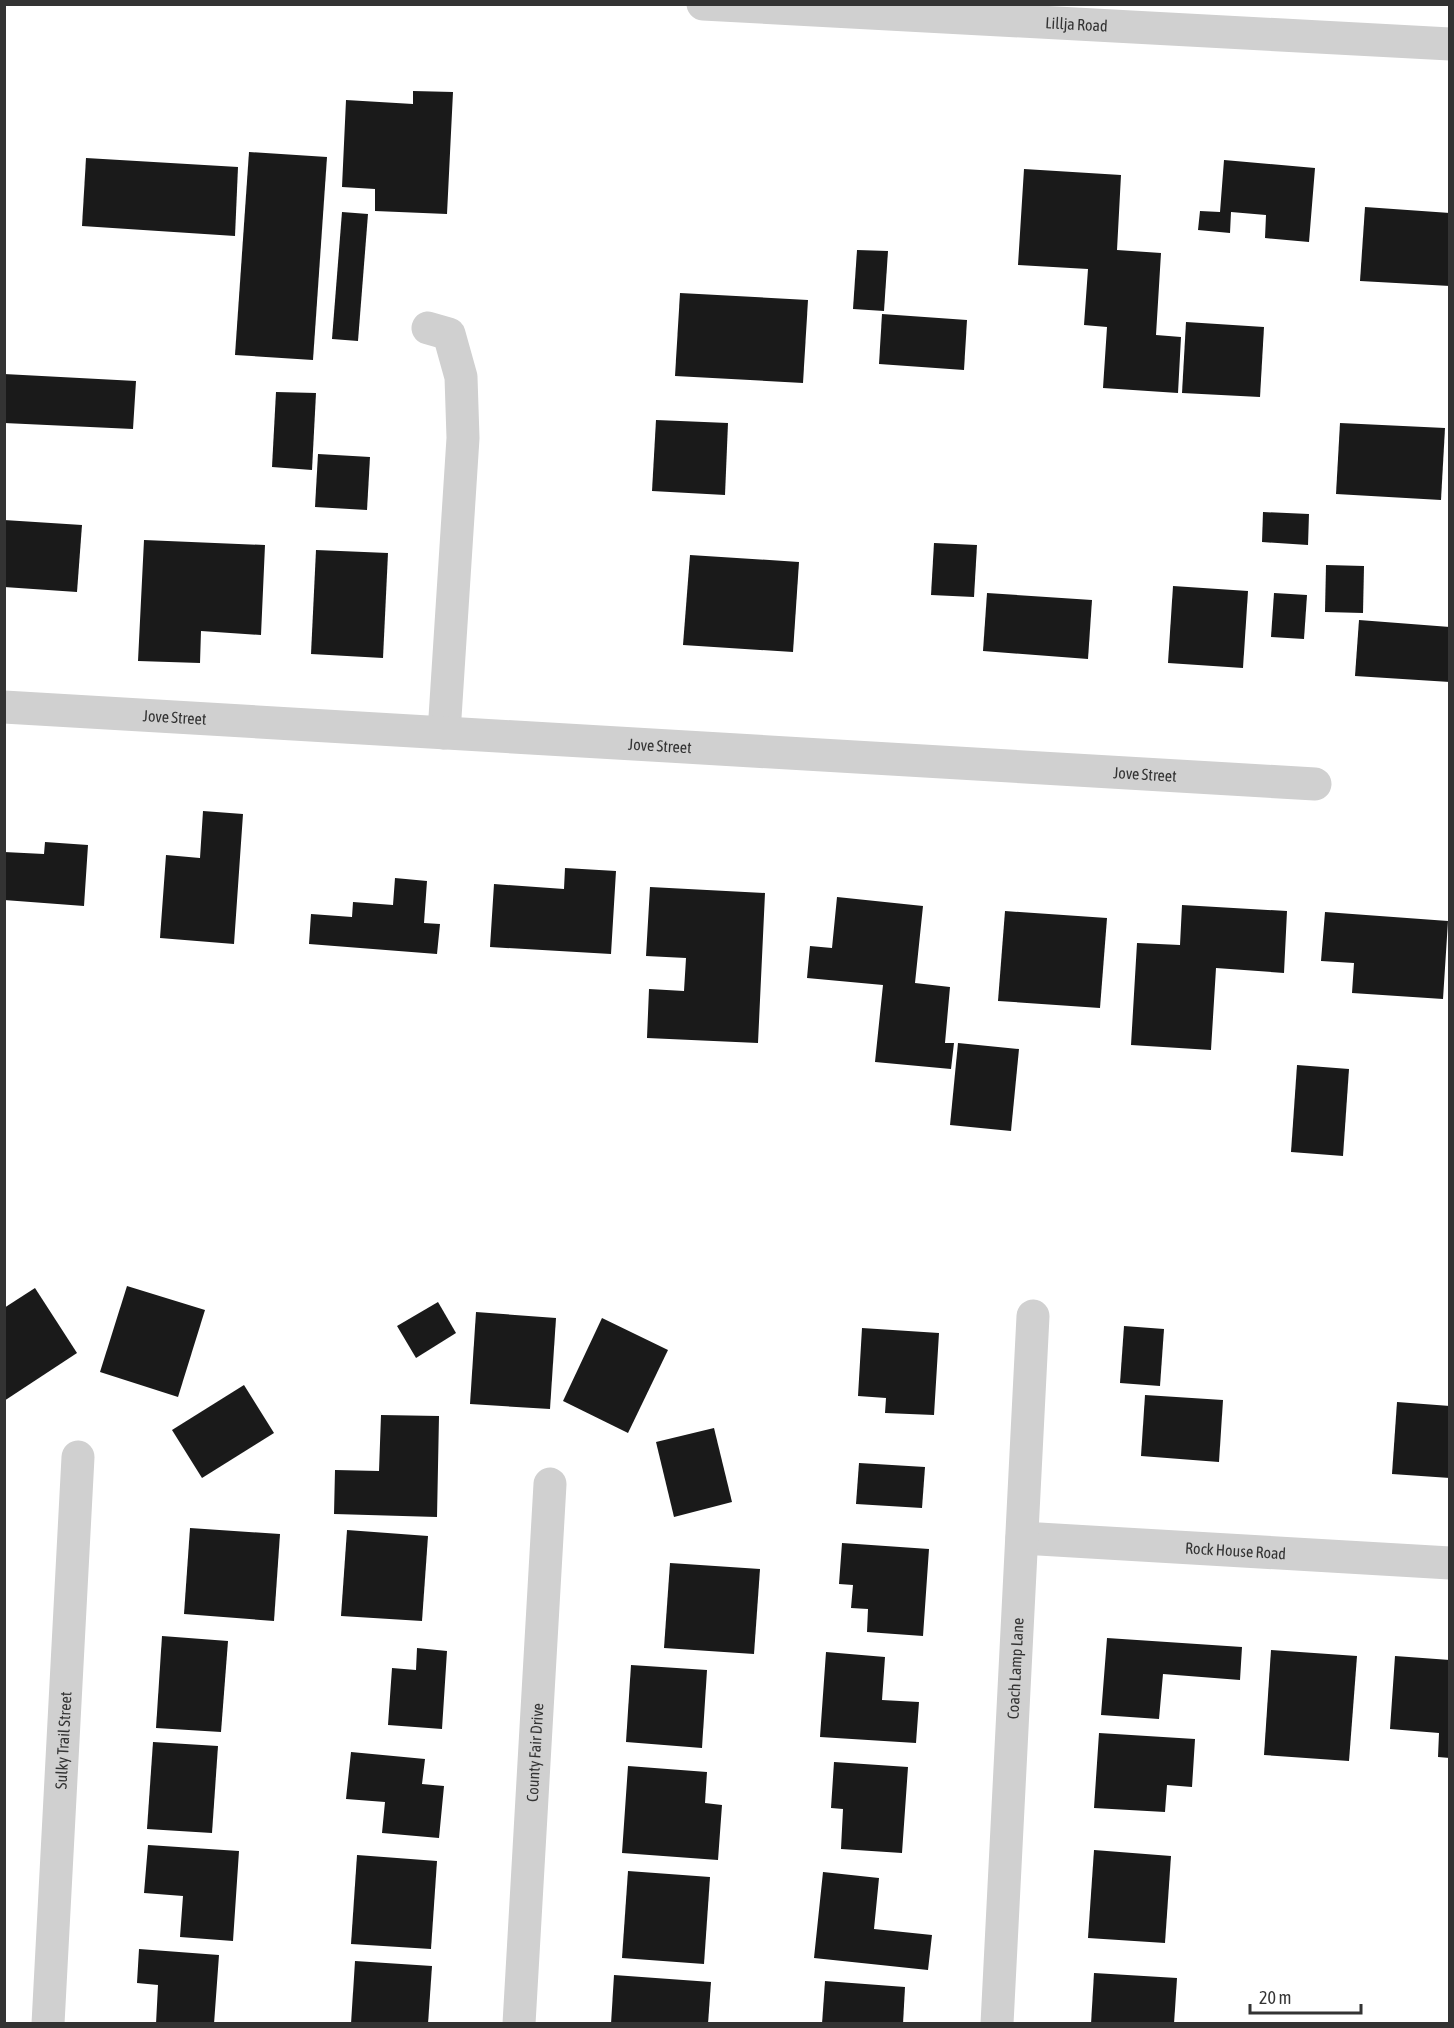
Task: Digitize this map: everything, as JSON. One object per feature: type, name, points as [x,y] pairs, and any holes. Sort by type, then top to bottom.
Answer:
[{"type":"street","name":"Lillja Road","points":[[703,4],[1449,44]]},
{"type":"street","points":[[428,328],[449,334],[461,377],[463,438],[444,733]]},
{"type":"street","name":"Jove Street","points":[[4,707],[1315,784]]},
{"type":"street","name":"Coach Lamp Lane","points":[[998,2024],[1033,1316]]},
{"type":"street","name":"Sulky Trail Street","points":[[48,2024],[78,1457]]},
{"type":"street","name":"County Fair Drive","points":[[519,2024],[550,1484]]},
{"type":"street","name":"Rock House Road","points":[[1022,1538],[1449,1563]]},
{"type":"building","points":[[413,91],[453,92],[447,214],[375,211],[375,189],[342,187],[346,100],[413,104]]},
{"type":"building","points":[[249,152],[327,157],[313,360],[235,355]]},
{"type":"building","points":[[86,158],[238,167],[235,236],[82,226]]},
{"type":"building","points":[[1224,160],[1315,168],[1309,242],[1265,238],[1266,215],[1231,212],[1230,233],[1198,230],[1200,211],[1220,212]]},
{"type":"building","points":[[1024,169],[1121,175],[1117,250],[1161,253],[1156,335],[1181,337],[1178,393],[1103,388],[1107,327],[1084,325],[1088,269],[1018,265]]},
{"type":"building","points":[[1365,207],[1450,213],[1450,286],[1360,281]]},
{"type":"building","points":[[342,212],[368,214],[358,341],[332,339]]},
{"type":"building","points":[[857,250],[888,251],[884,311],[853,309]]},
{"type":"building","points":[[680,293],[808,300],[803,383],[675,376]]},
{"type":"building","points":[[882,314],[967,320],[964,370],[879,364]]},
{"type":"building","points":[[1186,322],[1264,327],[1260,397],[1182,393]]},
{"type":"building","points":[[4,374],[136,381],[133,429],[4,423]]},
{"type":"building","points":[[276,392],[316,393],[312,470],[272,467]]},
{"type":"building","points":[[656,420],[728,423],[725,495],[652,491]]},
{"type":"building","points":[[1340,423],[1445,428],[1441,500],[1336,494]]},
{"type":"building","points":[[318,454],[370,457],[367,510],[315,507]]},
{"type":"building","points":[[1263,512],[1309,514],[1308,545],[1262,542]]},
{"type":"building","points":[[4,520],[82,525],[77,592],[4,587]]},
{"type":"building","points":[[144,540],[265,545],[261,635],[201,631],[200,663],[138,661]]},
{"type":"building","points":[[934,543],[977,545],[974,597],[931,595]]},
{"type":"building","points":[[316,550],[388,553],[383,658],[311,654]]},
{"type":"building","points":[[690,555],[799,562],[793,652],[683,645]]},
{"type":"building","points":[[1326,565],[1364,566],[1363,613],[1325,612]]},
{"type":"building","points":[[1173,586],[1248,591],[1243,668],[1168,663]]},
{"type":"building","points":[[987,593],[1092,600],[1088,659],[983,651]]},
{"type":"building","points":[[1274,593],[1307,595],[1304,639],[1271,637]]},
{"type":"building","points":[[1359,620],[1450,627],[1450,682],[1355,676]]},
{"type":"building","points":[[203,811],[243,814],[234,944],[160,938],[166,855],[200,858]]},
{"type":"building","points":[[45,842],[88,845],[84,906],[4,900],[4,852],[44,854]]},
{"type":"building","points":[[565,868],[616,871],[611,954],[490,947],[494,884],[564,889]]},
{"type":"building","points":[[395,878],[427,881],[424,923],[440,924],[437,954],[309,944],[311,914],[352,917],[353,902],[393,905]]},
{"type":"building","points":[[650,887],[765,893],[758,1043],[647,1038],[649,989],[684,991],[686,958],[646,956]]},
{"type":"building","points":[[837,897],[923,906],[915,983],[950,987],[945,1043],[954,1043],[951,1069],[875,1062],[883,985],[807,978],[810,946],[832,948]]},
{"type":"building","points":[[1182,905],[1287,911],[1284,973],[1216,968],[1211,1050],[1131,1045],[1137,943],[1180,945]]},
{"type":"building","points":[[1005,911],[1107,918],[1100,1008],[998,1001]]},
{"type":"building","points":[[1325,912],[1448,921],[1443,999],[1352,993],[1354,963],[1321,961]]},
{"type":"building","points":[[958,1043],[1019,1049],[1011,1131],[950,1125]]},
{"type":"building","points":[[1297,1065],[1349,1069],[1343,1156],[1291,1152]]},
{"type":"building","points":[[127,1286],[205,1310],[178,1397],[100,1372]]},
{"type":"building","points":[[35,1288],[77,1353],[4,1401],[4,1308]]},
{"type":"building","points":[[438,1302],[456,1333],[416,1358],[397,1326]]},
{"type":"building","points":[[476,1312],[556,1318],[550,1409],[470,1404]]},
{"type":"building","points":[[602,1318],[668,1350],[628,1433],[563,1401]]},
{"type":"building","points":[[1124,1326],[1164,1329],[1160,1386],[1120,1383]]},
{"type":"building","points":[[862,1328],[939,1333],[934,1415],[885,1413],[886,1398],[858,1396]]},
{"type":"building","points":[[244,1385],[274,1433],[202,1478],[172,1430]]},
{"type":"building","points":[[1145,1395],[1223,1400],[1219,1462],[1141,1456]]},
{"type":"building","points":[[1397,1402],[1450,1406],[1450,1478],[1392,1474]]},
{"type":"building","points":[[381,1415],[439,1416],[437,1517],[334,1514],[335,1470],[379,1471]]},
{"type":"building","points":[[714,1428],[732,1502],[674,1517],[656,1442]]},
{"type":"building","points":[[859,1463],[925,1467],[922,1508],[856,1504]]},
{"type":"building","points":[[190,1528],[280,1534],[274,1621],[184,1614]]},
{"type":"building","points":[[347,1530],[428,1536],[422,1621],[341,1616]]},
{"type":"building","points":[[842,1543],[929,1549],[923,1636],[867,1632],[868,1609],[851,1608],[853,1585],[839,1584]]},
{"type":"building","points":[[670,1563],[760,1569],[754,1654],[664,1648]]},
{"type":"building","points":[[162,1636],[228,1641],[221,1732],[156,1728]]},
{"type":"building","points":[[1107,1638],[1242,1647],[1240,1680],[1163,1674],[1159,1719],[1101,1715]]},
{"type":"building","points":[[417,1648],[447,1651],[442,1729],[388,1725],[392,1668],[416,1670]]},
{"type":"building","points":[[1271,1650],[1357,1656],[1349,1761],[1264,1755]]},
{"type":"building","points":[[826,1652],[885,1657],[882,1700],[919,1702],[916,1743],[820,1737]]},
{"type":"building","points":[[1395,1656],[1450,1660],[1450,1758],[1438,1757],[1439,1733],[1390,1729]]},
{"type":"building","points":[[631,1665],[707,1670],[702,1748],[626,1742]]},
{"type":"building","points":[[1099,1733],[1195,1739],[1192,1787],[1167,1785],[1165,1812],[1094,1808]]},
{"type":"building","points":[[153,1742],[218,1746],[212,1833],[147,1829]]},
{"type":"building","points":[[351,1752],[425,1759],[422,1784],[444,1786],[439,1838],[382,1833],[385,1802],[346,1799]]},
{"type":"building","points":[[834,1762],[908,1767],[902,1853],[841,1849],[843,1809],[831,1808]]},
{"type":"building","points":[[628,1766],[707,1772],[705,1803],[722,1805],[718,1860],[622,1853]]},
{"type":"building","points":[[148,1845],[239,1851],[233,1941],[180,1937],[183,1896],[144,1893]]},
{"type":"building","points":[[1094,1850],[1171,1856],[1165,1943],[1088,1938]]},
{"type":"building","points":[[357,1855],[437,1861],[431,1949],[351,1944]]},
{"type":"building","points":[[628,1871],[710,1877],[704,1964],[622,1958]]},
{"type":"building","points":[[823,1872],[879,1878],[874,1929],[932,1935],[928,1970],[814,1958]]},
{"type":"building","points":[[139,1949],[219,1955],[214,2024],[156,2024],[158,1985],[137,1983]]},
{"type":"building","points":[[355,1961],[432,1966],[428,2024],[351,2024]]},
{"type":"building","points":[[1094,1973],[1177,1978],[1174,2024],[1091,2024]]},
{"type":"building","points":[[614,1975],[711,1982],[708,2024],[611,2024]]},
{"type":"building","points":[[825,1981],[905,1987],[903,2024],[822,2024]]}]
